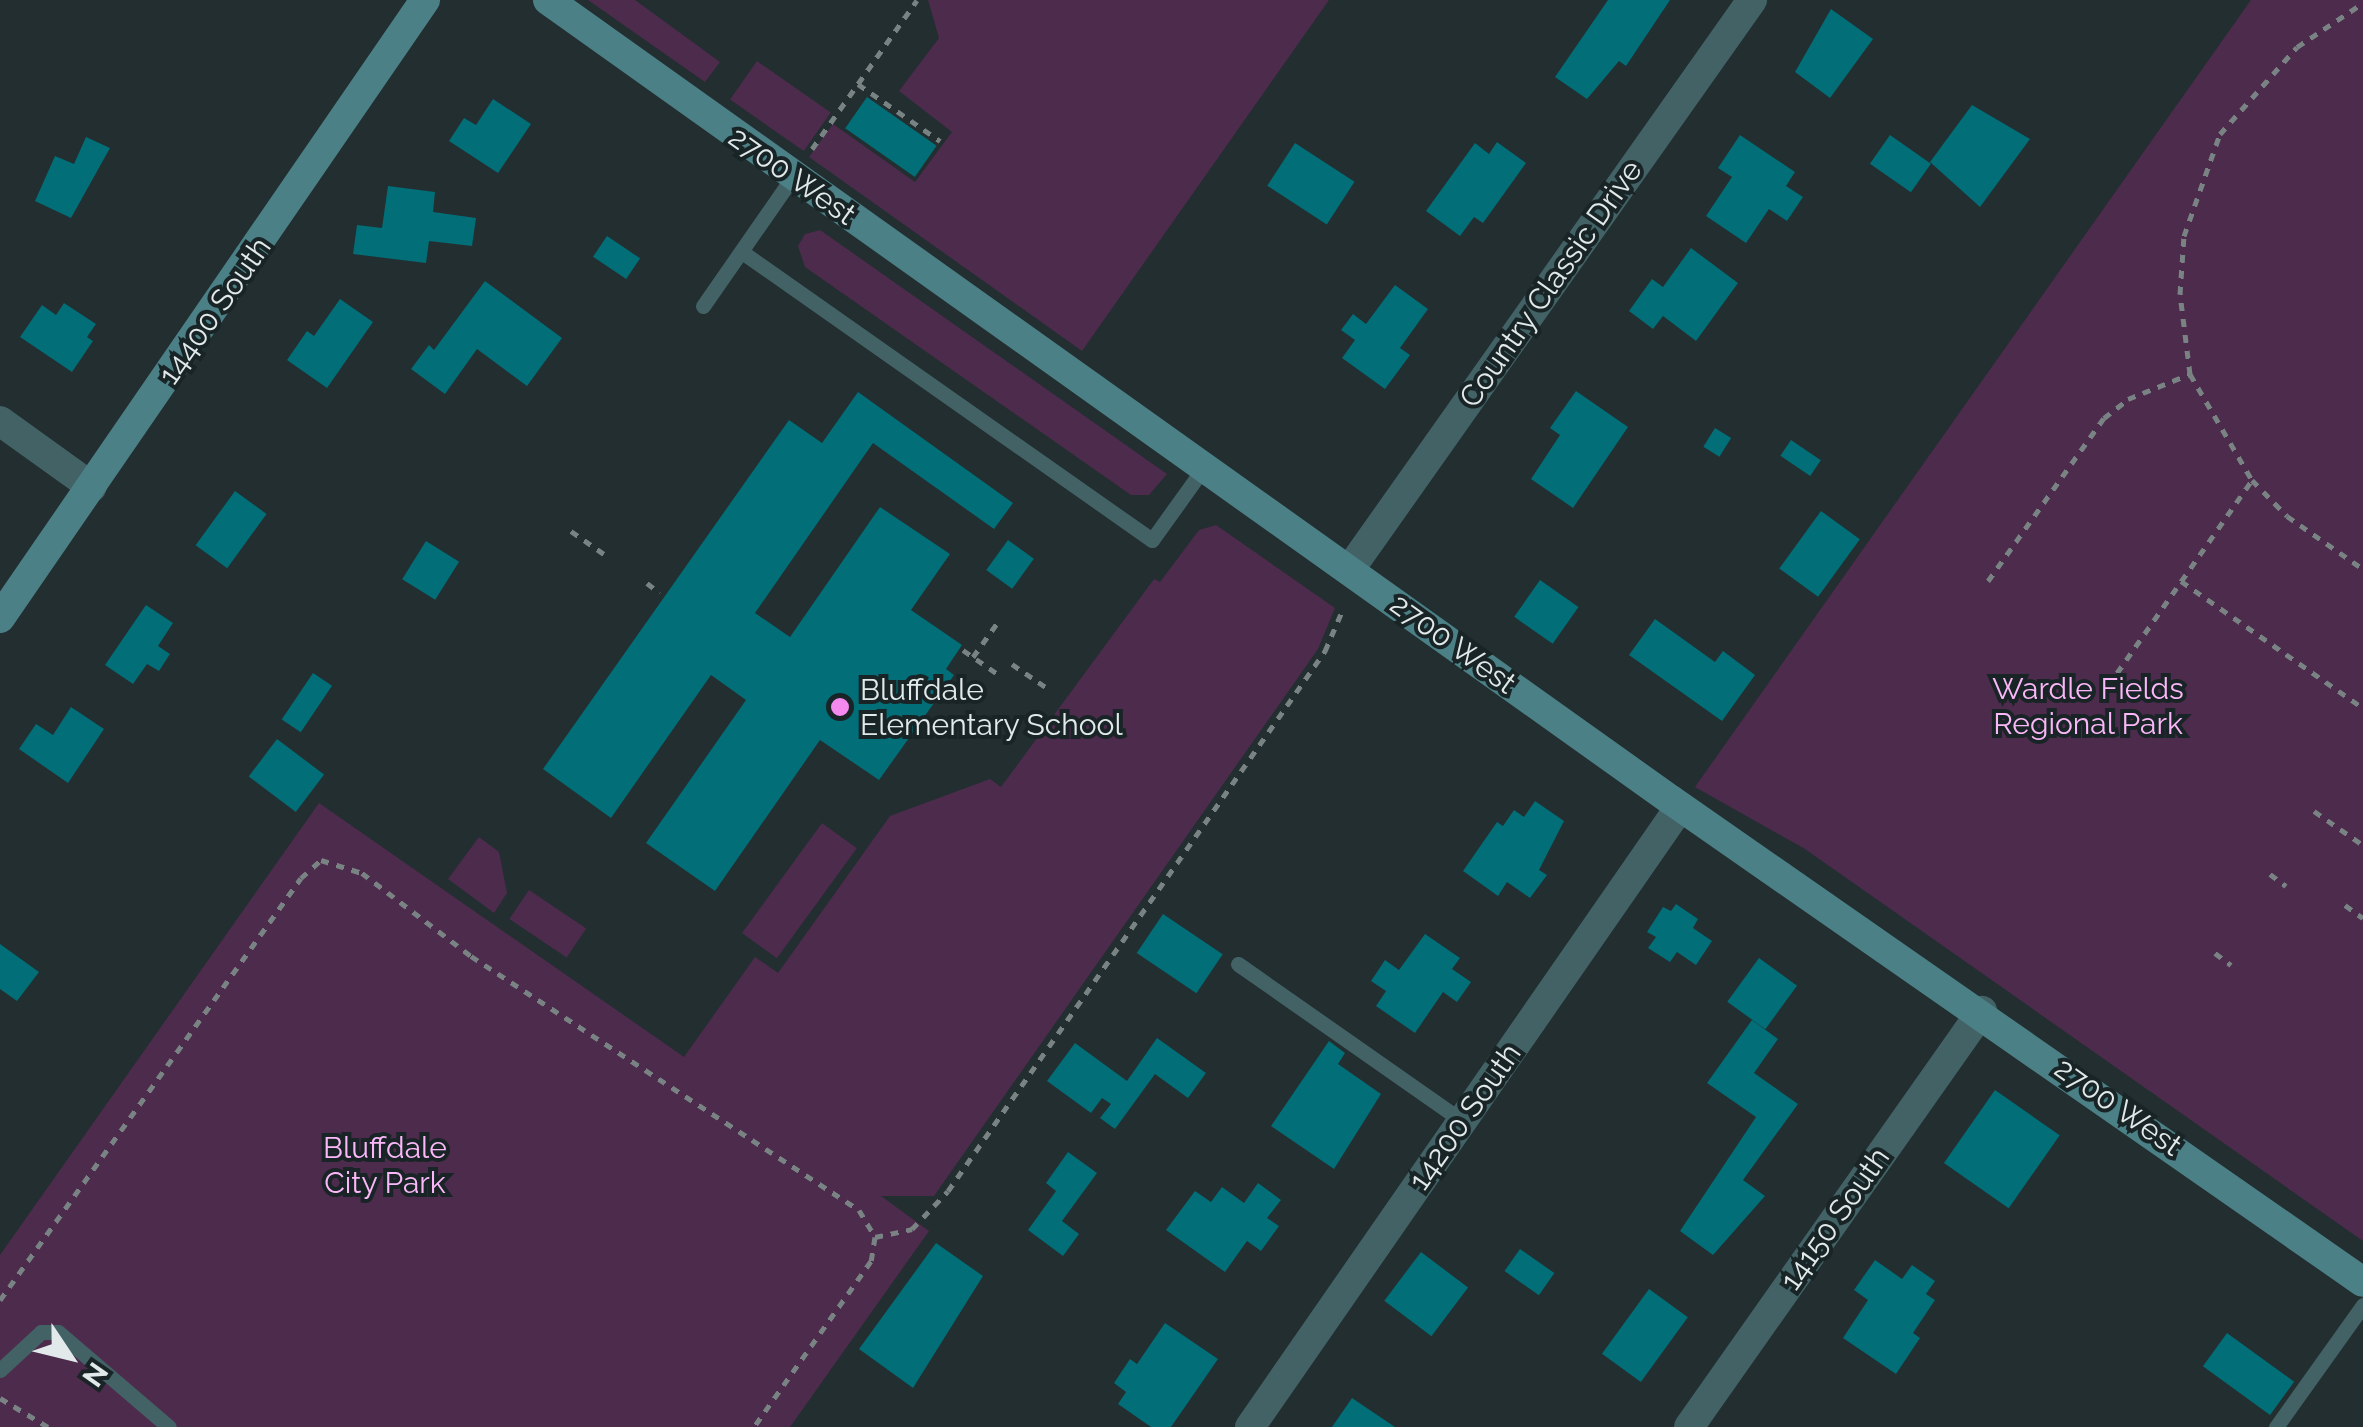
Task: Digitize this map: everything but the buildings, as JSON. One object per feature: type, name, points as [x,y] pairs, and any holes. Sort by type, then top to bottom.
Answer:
[{"type":"main road","name":"14400 South","points":[[0,618],[425,0]]},
{"type":"main road","name":"2700 West","points":[[548,0],[792,178],[1205,466],[1680,807],[1982,1012],[2363,1282]]},
{"type":"street","name":"Country Classic Drive","points":[[1350,569],[1752,0]]},
{"type":"street","points":[[0,422],[92,487]]},
{"type":"street","name":"14200 South","points":[[1250,1427],[1680,807]]},
{"type":"street","name":"14150 South","points":[[1688,1427],[1982,1012]]},
{"type":"lane","points":[[703,306],[792,178]]},
{"type":"lane","points":[[742,252],[1152,540],[1205,466]]},
{"type":"lane","points":[[1238,964],[1462,1121]]},
{"type":"lane","points":[[2276,1427],[2363,1305]]},
{"type":"lane","points":[[0,1370],[41,1332],[58,1332],[169,1427]]},
{"type":"path","points":[[812,149],[917,0]]},
{"type":"path","points":[[2363,3],[2297,47],[2248,95],[2220,134],[2184,236],[2180,294],[2190,374],[2252,480],[2287,516],[2363,569]]},
{"type":"path","points":[[858,84],[940,141]]},
{"type":"path","points":[[1988,581],[2104,418],[2128,399],[2190,374]]},
{"type":"path","points":[[2118,673],[2252,480]]},
{"type":"path","points":[[571,531],[604,554]]},
{"type":"path","points":[[2181,581],[2363,708]]},
{"type":"path","points":[[647,584],[660,593]]},
{"type":"path","points":[[875,1238],[912,1230],[948,1191],[1324,651],[1342,609]]},
{"type":"path","points":[[973,657],[998,622]]},
{"type":"path","points":[[964,650],[1002,677]]},
{"type":"path","points":[[1012,664],[1047,688]]},
{"type":"path","points":[[2314,811],[2363,846]]},
{"type":"path","points":[[0,1300],[301,878],[321,860],[362,873],[471,956],[859,1210],[875,1238],[871,1261],[754,1427]]},
{"type":"path","points":[[2270,874],[2286,886]]},
{"type":"path","points":[[2345,905],[2363,918]]},
{"type":"path","points":[[2215,953],[2231,964]]},
{"type":"path","points":[[0,1398],[48,1427]]},
{"type":"green space","points":[[588,0],[635,0],[720,62],[705,82]]},
{"type":"green space","points":[[928,0],[1329,0],[1082,351],[809,157],[833,124],[915,182],[952,132],[899,91],[939,38]]},
{"type":"green space","name":"Wardle Fields Regional Park","points":[[2251,0],[2363,0],[2363,1241],[1805,849],[1695,787]]},
{"type":"green space","points":[[757,61],[831,113],[804,151],[730,100]]},
{"type":"green space","points":[[820,230],[1167,474],[1149,495],[1131,495],[805,267],[798,246],[805,234]]},
{"type":"green space","name":"Bluffdale City Park","points":[[1216,525],[1335,608],[1318,649],[934,1196],[881,1196],[929,1231],[790,1427],[0,1427],[0,1255],[319,803],[684,1057],[755,957],[778,973],[890,816],[990,779],[1001,787],[1154,579],[1160,582],[1199,530]]},
{"type":"green space","points":[[822,823],[857,848],[777,958],[742,933]]},
{"type":"green space","points":[[479,837],[499,852],[507,893],[494,913],[448,879]]},
{"type":"green space","points":[[529,890],[586,929],[567,958],[509,919]]},
{"type":"place","name":"Bluffdale Elementary School","points":[[840,707]]}]
